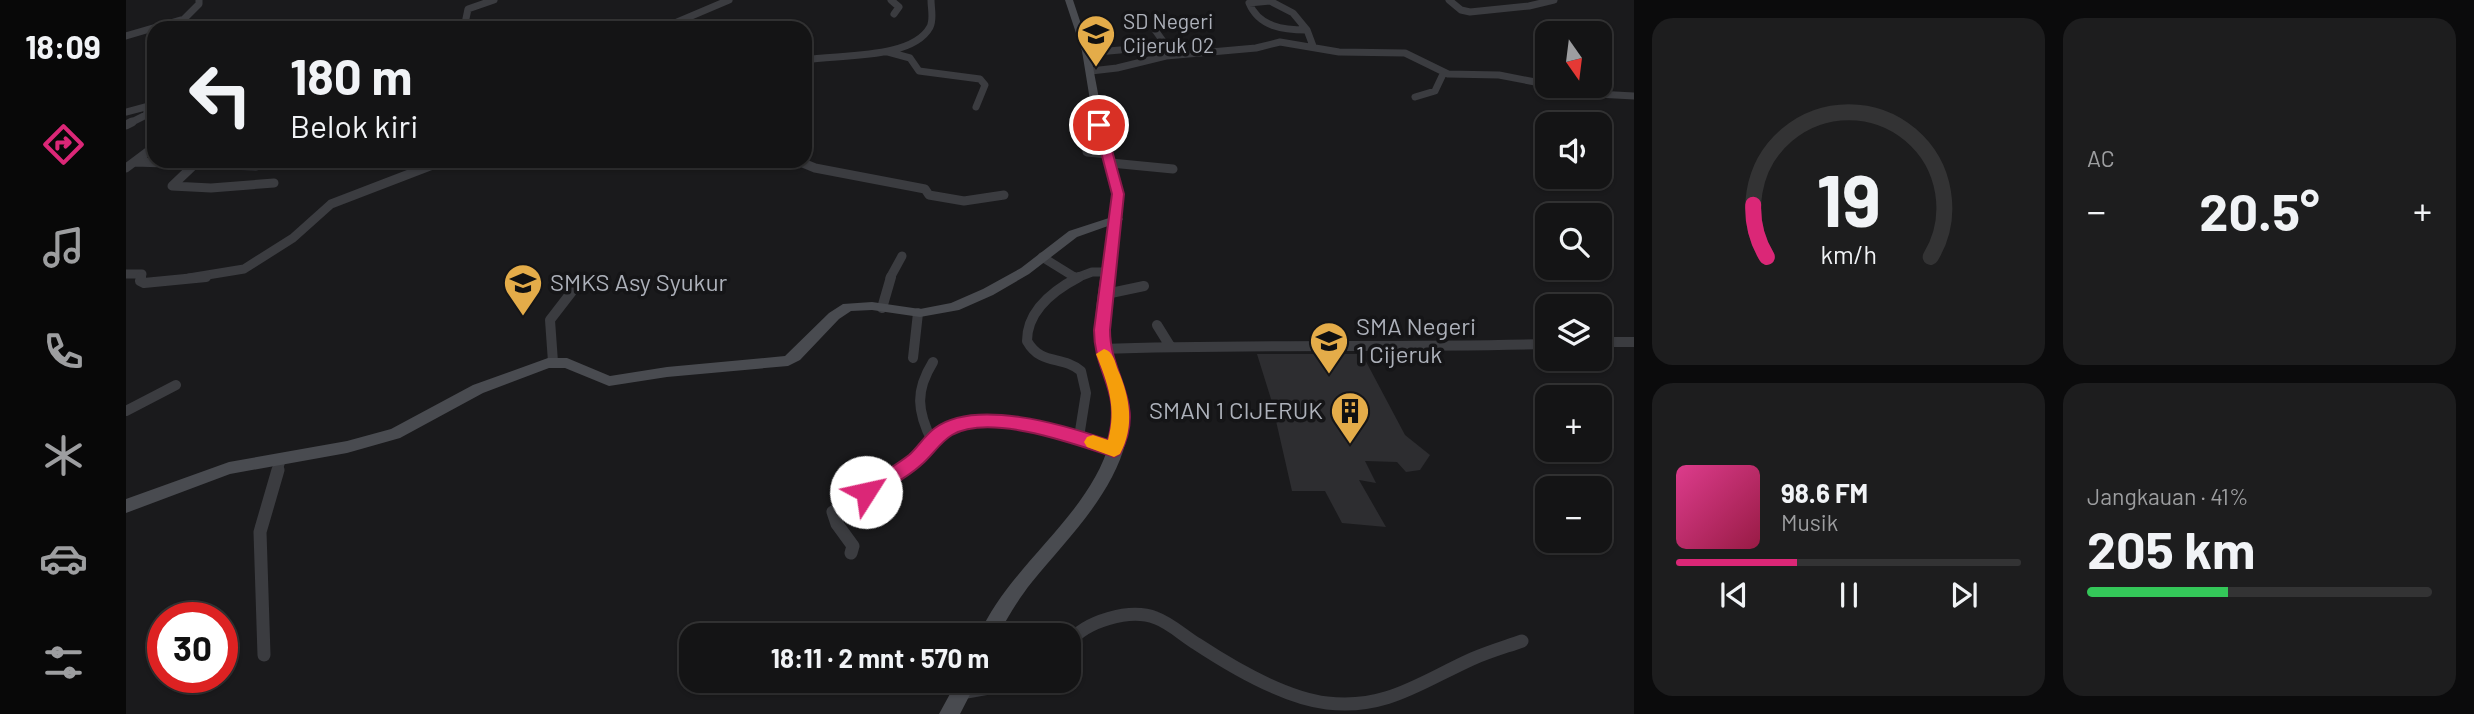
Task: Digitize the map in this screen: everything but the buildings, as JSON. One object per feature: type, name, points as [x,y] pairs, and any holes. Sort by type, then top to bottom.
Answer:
[{"type":"main road","points":[[996,623],[1025,577],[1081,510],[1107,466],[1121,424],[1120,394],[1102,349],[1102,315],[1118,194],[1099,125],[1091,71],[1069,0]]},
{"type":"main road","points":[[126,506],[220,471],[396,435],[478,389],[553,362],[567,363],[608,381],[667,372],[785,362],[795,357],[839,312],[871,307],[918,313],[954,307],[1025,271],[1079,232],[1116,219]]},
{"type":"main road","points":[[949,714],[961,693]]},
{"type":"street","points":[[177,21],[184,19],[199,4],[199,0]]},
{"type":"street","points":[[465,21],[468,9],[494,0]]},
{"type":"street","points":[[680,21],[729,0]]},
{"type":"street","points":[[891,0],[899,7],[894,14]]},
{"type":"street","points":[[812,59],[878,51],[918,41],[930,27],[932,0]]},
{"type":"street","points":[[1449,0],[1461,10],[1470,12],[1554,0]]},
{"type":"street","points":[[1309,30],[1265,23],[1249,5],[1276,1],[1309,30],[1313,46]]},
{"type":"street","points":[[126,36],[147,30]]},
{"type":"street","points":[[1155,30],[1173,55]]},
{"type":"street","points":[[1091,71],[1173,55],[1260,48],[1273,42],[1339,52],[1405,53],[1444,72],[1499,75],[1597,94],[1634,96]]},
{"type":"street","points":[[1086,53],[1120,50]]},
{"type":"street","points":[[878,51],[910,58],[922,72],[980,79],[985,85],[975,107]]},
{"type":"street","points":[[1415,97],[1435,91],[1444,72]]},
{"type":"street","points":[[126,112],[147,106]]},
{"type":"street","points":[[126,125],[147,113]]},
{"type":"street","points":[[126,168],[147,153]]},
{"type":"street","points":[[1087,153],[1172,169]]},
{"type":"street","points":[[135,162],[147,162]]},
{"type":"street","points":[[812,167],[925,189],[932,196],[956,201],[1004,195]]},
{"type":"street","points":[[197,168],[172,186],[224,189],[247,183],[274,183]]},
{"type":"street","points":[[126,274],[142,274],[140,281],[144,283],[221,275],[244,269],[293,238],[331,204],[425,168]]},
{"type":"street","points":[[871,307],[902,257]]},
{"type":"street","points":[[1042,257],[1076,278]]},
{"type":"street","points":[[1079,437],[1085,410],[1084,377],[1076,367],[1037,355],[1029,346],[1028,333],[1039,305],[1076,278],[1090,272],[1108,272]]},
{"type":"street","points":[[553,362],[550,320],[577,285]]},
{"type":"street","points":[[1106,294],[1144,286]]},
{"type":"street","points":[[914,358],[918,313]]},
{"type":"street","points":[[1157,325],[1170,346]]},
{"type":"street","points":[[1612,342],[1634,342]]},
{"type":"street","points":[[1102,349],[1170,346],[1389,348],[1535,344]]},
{"type":"street","points":[[932,441],[921,420],[917,396],[922,379],[933,362]]},
{"type":"street","points":[[126,411],[176,385]]},
{"type":"street","points":[[850,553],[853,546],[837,524],[833,512],[914,461],[932,441],[956,425],[987,421],[1023,424],[1079,437],[1114,450]]},
{"type":"street","points":[[264,654],[260,533],[281,459]]},
{"type":"street","points":[[1081,630],[1096,623],[1136,617],[1156,618],[1239,671],[1287,691],[1326,703],[1372,702],[1404,694],[1473,659],[1522,641]]},
{"type":"slow traffic","points":[[1093,442],[1114,450],[1121,424],[1120,394],[1104,354]]},
{"type":"place","name":"SD Negeri Cijeruk 02","points":[[1096,68]]},
{"type":"place","name":"SMKS Asy Syukur","points":[[523,317]]},
{"type":"place","name":"SMA Negeri 1 Cijeruk","points":[[1329,375]]},
{"type":"place","name":"SMAN 1 CIJERUK","points":[[1350,445]]},
{"type":"route","points":[[866,492],[914,461],[942,432],[956,425],[973,422],[1003,421],[1023,424],[1079,437],[1114,450],[1121,424],[1122,407],[1120,394],[1102,349],[1102,315],[1115,235],[1118,194],[1099,125]]}]
